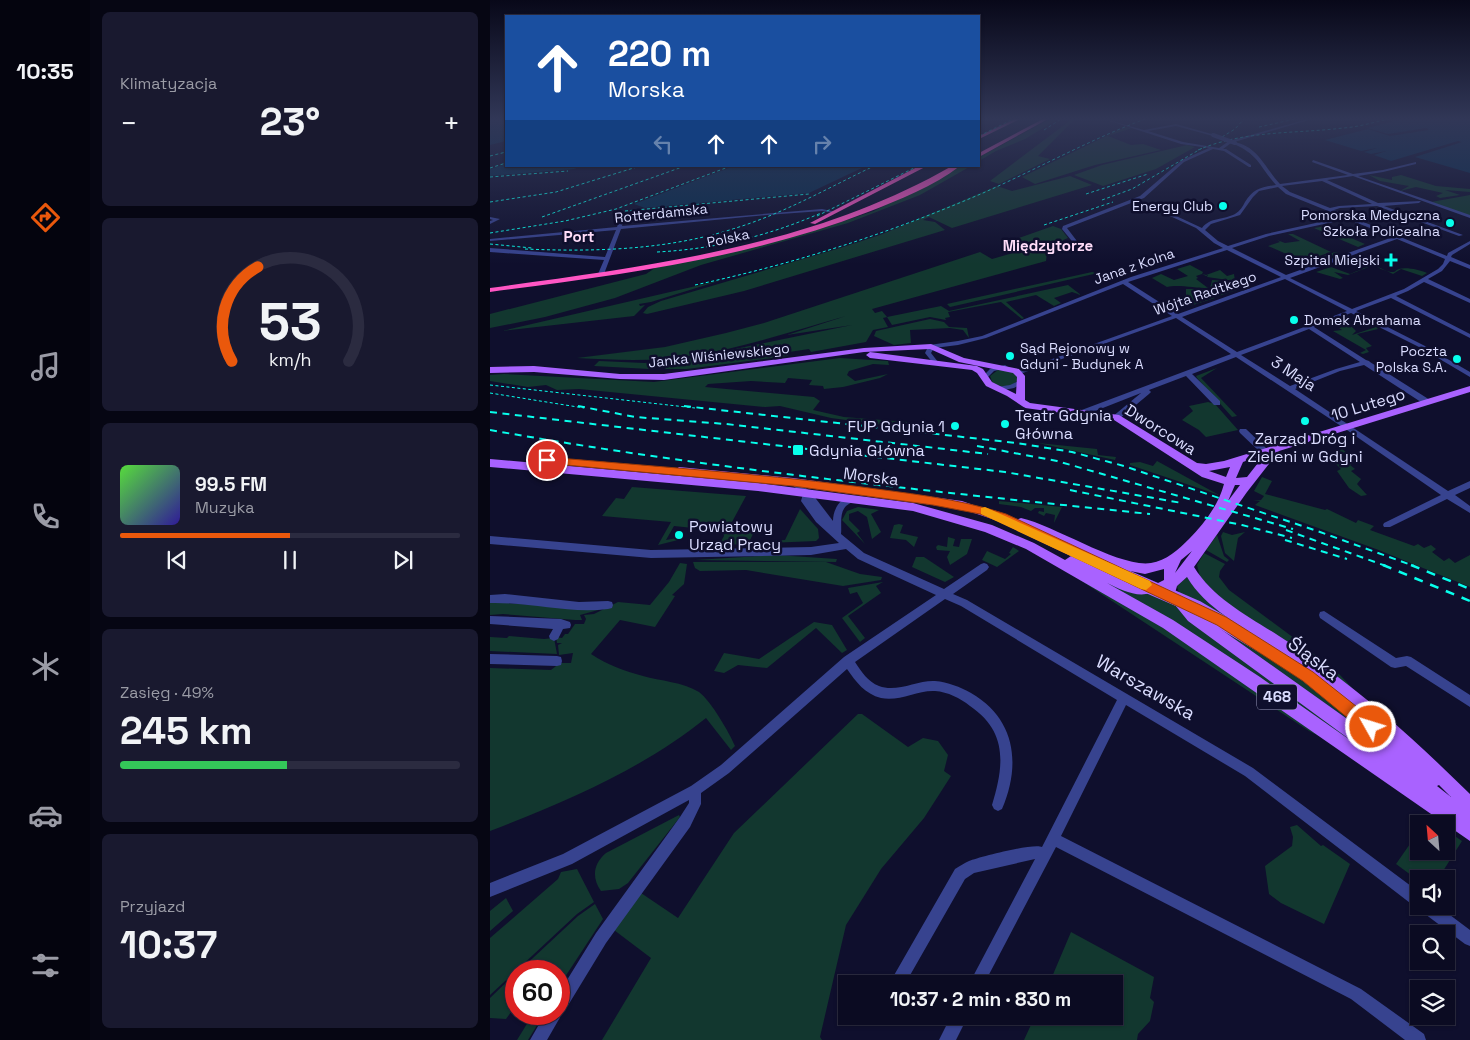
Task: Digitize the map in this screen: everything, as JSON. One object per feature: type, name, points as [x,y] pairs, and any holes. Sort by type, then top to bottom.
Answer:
[{"type":"highway","name":"Polska","points":[[602,271],[688,256],[758,241],[797,230],[921,168]]},
{"type":"highway","name":"Polska","points":[[490,288],[750,246],[849,217],[902,196],[954,168]]},
{"type":"highway","points":[[834,212],[835,217],[849,217]]},
{"type":"main road","name":"Janka Wiśniewskiego","points":[[490,365],[505,368],[632,378],[664,377],[845,354],[893,353],[931,346]]},
{"type":"main road","points":[[931,346],[962,360],[1005,367],[1018,373],[1021,382],[1020,400]]},
{"type":"main road","name":"Janka Wiśniewskiego","points":[[893,353],[974,368],[990,384],[999,389]]},
{"type":"main road","name":"Janka Wiśniewskiego","points":[[490,370],[505,368]]},
{"type":"main road","name":"Dworcowa","points":[[999,389],[1034,408],[1116,417],[1194,467],[1211,476],[1229,481]]},
{"type":"main road","name":"10 Lutego","points":[[1263,450],[1275,449],[1470,389]]},
{"type":"main road","points":[[1177,556],[1169,571],[1168,588],[1188,568],[1250,480],[1275,449]]},
{"type":"main road","points":[[1194,467],[1205,468],[1238,462],[1263,450]]},
{"type":"main road","name":"Morska","points":[[490,456],[687,471],[793,482],[954,504],[1002,518],[1116,572]]},
{"type":"main road","points":[[1238,462],[1248,472],[1250,480]]},
{"type":"main road","points":[[1002,518],[1033,525],[1101,557],[1136,568],[1161,565],[1177,556],[1206,527],[1226,497],[1229,481],[1238,462]]},
{"type":"main road","name":"Morska","points":[[490,463],[674,478],[807,493],[913,507],[969,521],[1030,546],[1139,607],[1221,659],[1470,834]]},
{"type":"main road","points":[[1229,481],[1250,480]]},
{"type":"main road","points":[[1030,546],[1074,562],[1125,586],[1146,589]]},
{"type":"main road","points":[[1188,568],[1200,586],[1219,603],[1287,648],[1360,703],[1421,756],[1470,805]]},
{"type":"main road","name":"Śląska","points":[[1116,572],[1198,608],[1274,653],[1308,676],[1470,805]]},
{"type":"main road","points":[[1181,605],[1193,617],[1373,747],[1470,822]]},
{"type":"street","points":[[1080,249],[1066,233],[1065,227],[1140,198],[1152,190],[1176,168]]},
{"type":"street","points":[[1266,168],[1277,185],[1288,193],[1468,266]]},
{"type":"street","points":[[1331,168],[1423,202],[1470,217]]},
{"type":"street","points":[[1193,224],[1207,225],[1235,216],[1252,193],[1277,185],[1385,171],[1398,168]]},
{"type":"street","points":[[1320,179],[1376,204],[1470,238]]},
{"type":"street","points":[[1330,210],[1376,204],[1423,202]]},
{"type":"street","name":"Rotterdamska","points":[[490,240],[772,213],[822,210],[834,212]]},
{"type":"street","points":[[1172,216],[1193,224],[1203,230],[1210,239],[1361,315],[1470,375]]},
{"type":"street","points":[[602,271],[623,217]]},
{"type":"street","name":"Jana z Kolna","points":[[931,346],[958,343],[984,337],[1124,282],[1280,232],[1349,217]]},
{"type":"street","points":[[1203,230],[1207,225]]},
{"type":"street","name":"Wójta Radtkego","points":[[1018,373],[1400,237]]},
{"type":"street","points":[[1082,413],[1117,400],[1136,396],[1151,388],[1392,296],[1426,280],[1445,265],[1449,257],[1470,242]]},
{"type":"street","points":[[490,250],[606,259]]},
{"type":"street","points":[[1445,265],[1468,266]]},
{"type":"street","points":[[1426,280],[1470,301]]},
{"type":"street","name":"3 Maja","points":[[1124,282],[1347,426],[1470,510]]},
{"type":"street","points":[[1392,296],[1470,336]]},
{"type":"street","points":[[1310,327],[1427,402]]},
{"type":"street","points":[[931,346],[928,354],[935,362]]},
{"type":"street","points":[[1290,389],[1328,373],[1367,362]]},
{"type":"street","points":[[984,378],[992,370],[1005,367]]},
{"type":"street","points":[[1188,374],[1217,403]]},
{"type":"street","points":[[999,389],[1012,387],[1021,382]]},
{"type":"street","points":[[1116,417],[1136,396]]},
{"type":"street","points":[[1243,431],[1263,450]]},
{"type":"street","name":"Warszawska","points":[[793,482],[807,493],[847,546],[864,557],[971,607],[1249,772],[1410,894]]},
{"type":"street","points":[[1387,525],[1470,484]]},
{"type":"street","points":[[807,493],[835,488]]},
{"type":"street","points":[[837,535],[838,509],[841,505],[852,499]]},
{"type":"street","points":[[490,540],[651,554],[811,551],[847,546]]},
{"type":"street","points":[[490,890],[567,859],[695,790],[725,769],[848,661],[984,567]]},
{"type":"street","points":[[490,599],[529,599],[579,607],[608,605]]},
{"type":"street","points":[[1324,616],[1395,662],[1407,661],[1470,701]]},
{"type":"street","points":[[490,620],[564,624],[554,636]]},
{"type":"street","points":[[490,660],[557,661]]},
{"type":"street","points":[[848,661],[868,686],[879,692],[889,693],[925,686],[942,687],[964,695],[986,710],[1002,732],[1007,754],[1007,769],[998,805]]},
{"type":"street","points":[[981,975],[1053,839],[1124,697]]},
{"type":"street","points":[[570,989],[601,938],[686,822],[695,804],[695,790]]},
{"type":"street","points":[[1053,839],[1356,994],[1418,1040]]},
{"type":"street","points":[[901,975],[960,874],[971,867],[1028,853],[1038,852],[1044,855]]},
{"type":"street","points":[[1438,915],[1470,939]]},
{"type":"street","points":[[538,1040],[547,1025]]},
{"type":"street","points":[[947,1040],[955,1025]]},
{"type":"green space","points":[[958,168],[968,168],[920,195],[848,223],[701,265],[615,298],[545,317],[490,328],[490,314],[646,274],[655,268],[761,245],[823,228],[874,211]]},
{"type":"green space","points":[[1008,168],[1033,168],[999,184],[990,181]]},
{"type":"green space","points":[[1042,168],[1087,168],[1035,184],[1022,177]]},
{"type":"green space","points":[[1095,168],[1159,168],[1103,186],[1074,175]]},
{"type":"green space","points":[[1369,175],[1392,180],[1392,177],[1401,175],[1436,186],[1470,189],[1470,192],[1445,190],[1460,195],[1440,198],[1436,196],[1443,193],[1416,187],[1400,191],[1409,186],[1380,181]]},
{"type":"green space","points":[[1070,176],[1092,185],[952,228],[929,217],[923,220],[935,222],[945,230],[744,291],[647,314],[643,313],[648,307],[661,301],[880,235],[997,186],[1012,191]]},
{"type":"green space","points":[[1470,195],[1470,216],[1431,202]]},
{"type":"green space","points":[[1053,226],[1061,229],[1068,238],[1063,240],[1063,247],[1050,244],[1051,247],[1045,248],[1058,252],[1047,253],[1046,261],[872,309],[875,313],[882,311],[887,317],[883,318],[888,327],[873,330],[866,342],[811,352],[809,349],[789,352],[788,356],[687,369],[594,366],[599,361],[644,363],[682,360],[852,325],[787,335],[846,316],[752,343],[714,352],[666,359],[577,358],[665,347],[764,323],[980,252],[992,259],[1013,253],[1002,244]]},
{"type":"green space","points":[[1326,226],[1335,231],[1342,228],[1359,236],[1351,238],[1365,244],[1358,247],[1325,233],[1328,231],[1323,232],[1314,228]]},
{"type":"green space","points":[[1288,234],[1293,234],[1331,252],[1311,260],[1335,252],[1339,253],[1307,265],[1307,263],[1268,246],[1280,242],[1277,240],[1285,243],[1300,241]]},
{"type":"green space","points":[[1190,265],[1203,272],[1196,276],[1198,278],[1196,279],[1208,288],[1167,287],[1152,278],[1161,274],[1174,280],[1188,276],[1177,269]]},
{"type":"green space","points":[[1371,265],[1373,266],[1348,275],[1334,272],[1343,278],[1340,279],[1316,272],[1331,267],[1350,274]]},
{"type":"green space","points":[[1406,268],[1427,273],[1422,276],[1401,269],[1393,274],[1387,271],[1394,272],[1399,269]]},
{"type":"green space","points":[[1220,270],[1227,276],[1234,274],[1235,281],[1207,277],[1208,275],[1206,276],[1202,274],[1206,275]]},
{"type":"green space","points":[[1092,272],[1098,273],[950,307],[947,304]]},
{"type":"green space","points":[[722,280],[639,304],[640,306],[645,305],[634,316],[502,331]]},
{"type":"green space","points":[[1212,280],[1235,282],[1236,284],[1231,282],[1224,284],[1224,286],[1232,291],[1240,289],[1216,297],[1209,293]]},
{"type":"green space","points":[[1068,285],[1081,295],[1072,292],[1054,298],[1061,303],[1054,306],[1036,295],[1006,302],[1024,318],[1022,319],[1001,302],[948,312],[950,317],[945,318],[946,320],[930,317],[892,325],[887,317],[941,306],[949,311]]},
{"type":"green space","points":[[1186,289],[1204,289],[1195,293],[1204,299],[1210,295],[1215,298],[1190,306],[1186,305]]},
{"type":"green space","points":[[930,319],[944,322],[949,327],[967,328],[969,338],[963,330],[950,328],[910,330],[911,343],[894,345],[874,336],[876,331]]},
{"type":"green space","points":[[1350,325],[1356,331],[1352,335],[1376,327],[1378,329],[1357,334],[1372,346],[1366,348],[1369,352],[1360,353],[1366,350],[1333,331],[1342,330],[1339,328]]},
{"type":"green space","points":[[840,358],[888,361],[889,365],[873,364],[849,371],[847,375],[855,381],[888,374],[880,378],[843,387],[824,389],[823,386],[809,385],[812,380],[788,378],[785,383],[751,381],[708,384],[705,387],[814,397],[820,401],[813,410],[844,417],[908,422],[906,428],[831,418],[780,406],[765,407],[579,389],[557,390],[546,385],[528,387],[490,381],[490,375],[504,374],[654,382]]},
{"type":"green space","points":[[1217,368],[1201,378],[1237,416],[1232,417],[1196,376]]},
{"type":"green space","points":[[998,370],[1011,371],[1017,375],[1017,381],[1012,385],[1006,386],[993,384],[990,376]]},
{"type":"green space","points":[[1208,402],[1215,404],[1238,430],[1206,437],[1199,430],[1182,420],[1193,411],[1189,406]]},
{"type":"green space","points":[[1038,443],[1097,449],[1098,455],[1116,457],[1115,460]]},
{"type":"green space","points":[[1342,449],[1358,461],[1350,465],[1355,469],[1351,471],[1361,479],[1357,484],[1367,495],[1361,496],[1349,488],[1337,471],[1341,469],[1332,460],[1342,457],[1338,452]]},
{"type":"green space","points":[[1157,461],[1219,495],[1130,465],[1130,463],[1140,462],[1153,466]]},
{"type":"green space","points":[[1262,477],[1272,481],[1265,494],[1327,509],[1356,523],[1358,520],[1374,526],[1370,530],[1414,546],[1418,544],[1424,548],[1431,545],[1436,549],[1432,552],[1444,561],[1449,558],[1455,563],[1470,555],[1470,587],[1376,549],[1255,505],[1260,501],[1253,501],[1261,500],[1264,496],[1254,491]]},
{"type":"green space","points":[[632,487],[746,496],[732,522],[758,524],[748,544],[719,545],[724,536],[722,529],[717,528],[717,526],[694,524],[693,528],[674,526],[666,540],[683,537],[682,539],[658,545],[671,522],[602,516],[616,498],[624,499]]},
{"type":"green space","points":[[999,501],[1062,507],[1054,523],[1055,515],[1046,513],[1044,516],[1038,513],[1039,511],[1044,512],[1044,508],[1035,508],[1031,511],[1021,507],[999,504]]},
{"type":"green space","points":[[858,507],[879,510],[871,514],[881,532],[872,539],[867,517],[858,511],[849,514],[849,520],[860,531],[857,533],[865,544],[842,520],[847,511]]},
{"type":"green space","points":[[800,509],[818,529],[819,538],[816,541],[768,543],[769,541],[785,540]]},
{"type":"green space","points":[[894,525],[903,525],[900,533],[918,537],[914,547],[906,540],[890,538]]},
{"type":"green space","points":[[1223,532],[1232,535],[1245,532],[1238,538],[1234,561],[1225,553],[1221,536]]},
{"type":"green space","points":[[1217,535],[1224,556],[1229,560],[1227,562],[1206,550]]},
{"type":"green space","points":[[948,537],[955,539],[953,546],[959,547],[961,539],[972,539],[967,554],[950,565],[947,557],[950,551],[937,550],[936,547],[938,545],[947,547]]},
{"type":"green space","points":[[1013,547],[1019,551],[997,567],[982,560],[987,551],[1005,559],[1011,554],[1009,553]]},
{"type":"green space","points":[[1204,553],[1225,564],[1220,571],[1219,577],[1229,590],[1298,641],[1340,675],[1357,693],[1227,604],[1200,577],[1197,565]]},
{"type":"green space","points":[[776,555],[837,559],[836,562],[695,560]]},
{"type":"green space","points":[[916,557],[924,557],[954,577],[945,582],[912,567]]},
{"type":"green space","points":[[693,562],[826,562],[860,574],[882,577],[881,580],[843,586],[746,570],[700,571],[695,568]]},
{"type":"green space","points":[[680,563],[687,564],[684,584],[672,595],[675,596],[655,627],[620,620],[591,654],[623,670],[679,684],[699,692],[714,709],[735,746],[731,750],[706,718],[682,736],[630,769],[575,796],[490,831],[490,668],[551,670],[560,663],[571,663],[573,653],[559,655],[558,645],[562,643],[557,643],[556,637],[562,638],[565,634],[568,634],[575,624],[584,624],[586,619],[584,615],[594,614],[618,602],[650,605],[669,582]]},
{"type":"green space","points":[[1074,576],[1161,625],[1340,747],[1309,731]]},
{"type":"green space","points":[[1187,577],[1291,670],[1389,748],[1214,626],[1179,593],[1177,586]]},
{"type":"green space","points":[[1097,578],[1177,603],[1418,788]]},
{"type":"green space","points":[[883,582],[876,586],[881,593],[848,616],[865,638],[860,642],[842,618],[863,603],[857,592],[850,594],[848,588]]},
{"type":"green space","points":[[490,602],[602,609],[580,615],[582,620],[503,614],[490,615]]},
{"type":"green space","points":[[814,622],[832,625],[847,650],[842,653],[816,628],[767,668],[738,665],[724,673],[714,671],[724,653],[759,659]]},
{"type":"green space","points":[[509,636],[554,638],[557,654],[490,651],[490,637],[507,638]]},
{"type":"green space","points":[[858,714],[862,714],[908,747],[923,738],[938,741],[948,755],[944,771],[951,776],[924,818],[881,869],[846,925],[820,1037],[822,1040],[602,1040],[651,958],[614,930],[641,893],[678,918],[734,833]]},
{"type":"green space","points":[[679,815],[680,817],[628,883],[619,889],[601,891],[596,881],[595,870],[599,861],[606,853]]},
{"type":"green space","points":[[1297,825],[1321,846],[1323,845],[1350,864],[1324,924],[1281,903],[1269,894],[1265,866],[1292,846],[1293,837],[1290,827]]},
{"type":"green space","points":[[1455,836],[1462,841],[1455,852]]},
{"type":"green space","points":[[1410,844],[1410,860],[1450,860],[1444,870],[1410,870],[1410,874],[1396,864]]},
{"type":"green space","points":[[577,869],[594,902],[577,914],[528,960],[505,960],[505,981],[490,995],[490,938],[558,879],[561,872]]},
{"type":"green space","points":[[506,898],[513,911],[490,931],[490,911]]},
{"type":"green space","points":[[595,904],[603,919],[570,969],[570,960],[531,960],[578,916]]},
{"type":"green space","points":[[1071,932],[1154,977],[1150,998],[1154,1002],[1150,1021],[1138,1034],[1137,1040],[1024,1040],[1031,1025],[1123,1025],[1123,975],[1053,975]]},
{"type":"green space","points":[[505,984],[505,1019],[490,1018],[490,998]]},
{"type":"green space","points":[[526,1025],[537,1025],[528,1040],[517,1040]]},
{"type":"water","points":[[495,168],[578,168],[490,176],[490,169]]},
{"type":"water","points":[[730,168],[863,168],[809,193],[645,208],[634,204]]},
{"type":"water","points":[[1451,168],[1470,168],[1470,173]]},
{"type":"railway","points":[[490,202],[556,192],[635,168]]},
{"type":"railway","points":[[542,217],[681,168]]},
{"type":"railway","points":[[490,233],[565,221],[616,209],[727,168]]},
{"type":"railway","points":[[525,249],[633,248],[687,241],[713,235],[774,214],[871,168]]},
{"type":"railway","points":[[817,216],[915,168]]},
{"type":"railway","points":[[695,285],[805,257],[877,234],[948,208],[1037,168]]},
{"type":"railway","points":[[1102,200],[1132,189],[1169,168]]},
{"type":"railway","points":[[490,177],[568,171]]},
{"type":"railway","points":[[1086,194],[1148,174]]},
{"type":"railway","points":[[625,211],[809,194]]},
{"type":"railway","points":[[1044,225],[1113,202]]},
{"type":"railway","points":[[657,252],[700,248],[741,240],[761,235],[821,213]]},
{"type":"railway","points":[[490,244],[532,248]]},
{"type":"railway","points":[[490,385],[695,408]]},
{"type":"railway","points":[[490,393],[584,408]]},
{"type":"railway","points":[[578,406],[635,417],[726,424],[988,454]]},
{"type":"railway","points":[[684,406],[1017,443],[1072,452],[1124,466],[1414,566]]},
{"type":"railway","points":[[490,412],[1005,472],[1182,503]]},
{"type":"railway","points":[[490,430],[737,468],[902,488],[1150,514]]},
{"type":"railway","points":[[977,446],[1057,461],[1293,529]]},
{"type":"railway","points":[[1070,490],[1242,525],[1292,538]]},
{"type":"railway","points":[[1286,530],[1386,566]]},
{"type":"railway","points":[[1285,540],[1347,559]]},
{"type":"railway","points":[[1383,565],[1470,601]]},
{"type":"railway","points":[[1411,565],[1470,589]]},
{"type":"slow traffic","points":[[985,511],[1146,585]]},
{"type":"place","name":"Energy Club","points":[[1223,206]]},
{"type":"place","name":"Pomorska Medyczna Szkoła Policealna","points":[[1450,223]]},
{"type":"place","name":"Szpital Miejski","points":[[1391,260]]},
{"type":"place","name":"Domek Abrahama","points":[[1294,320]]},
{"type":"place","name":"Sąd Rejonowy w Gdyni - Budynek A","points":[[1010,356]]},
{"type":"place","name":"Poczta Polska S.A.","points":[[1457,359]]},
{"type":"place","name":"Zarząd Dróg i Zieleni w Gdyni","points":[[1305,421]]},
{"type":"place","name":"Teatr Gdynia Główna","points":[[1005,424]]},
{"type":"place","name":"FUP Gdynia 1","points":[[955,426]]},
{"type":"place","name":"Gdynia Główna","points":[[798,450]]},
{"type":"place","name":"Powiatowy Urząd Pracy","points":[[679,535]]},
{"type":"district","name":"Port","points":[[579,237]]},
{"type":"district","name":"Międzytorze","points":[[1048,246]]},
{"type":"route","points":[[547,460],[741,476],[933,500],[981,510],[1198,608],[1222,621],[1247,635],[1308,676],[1371,727]]}]
